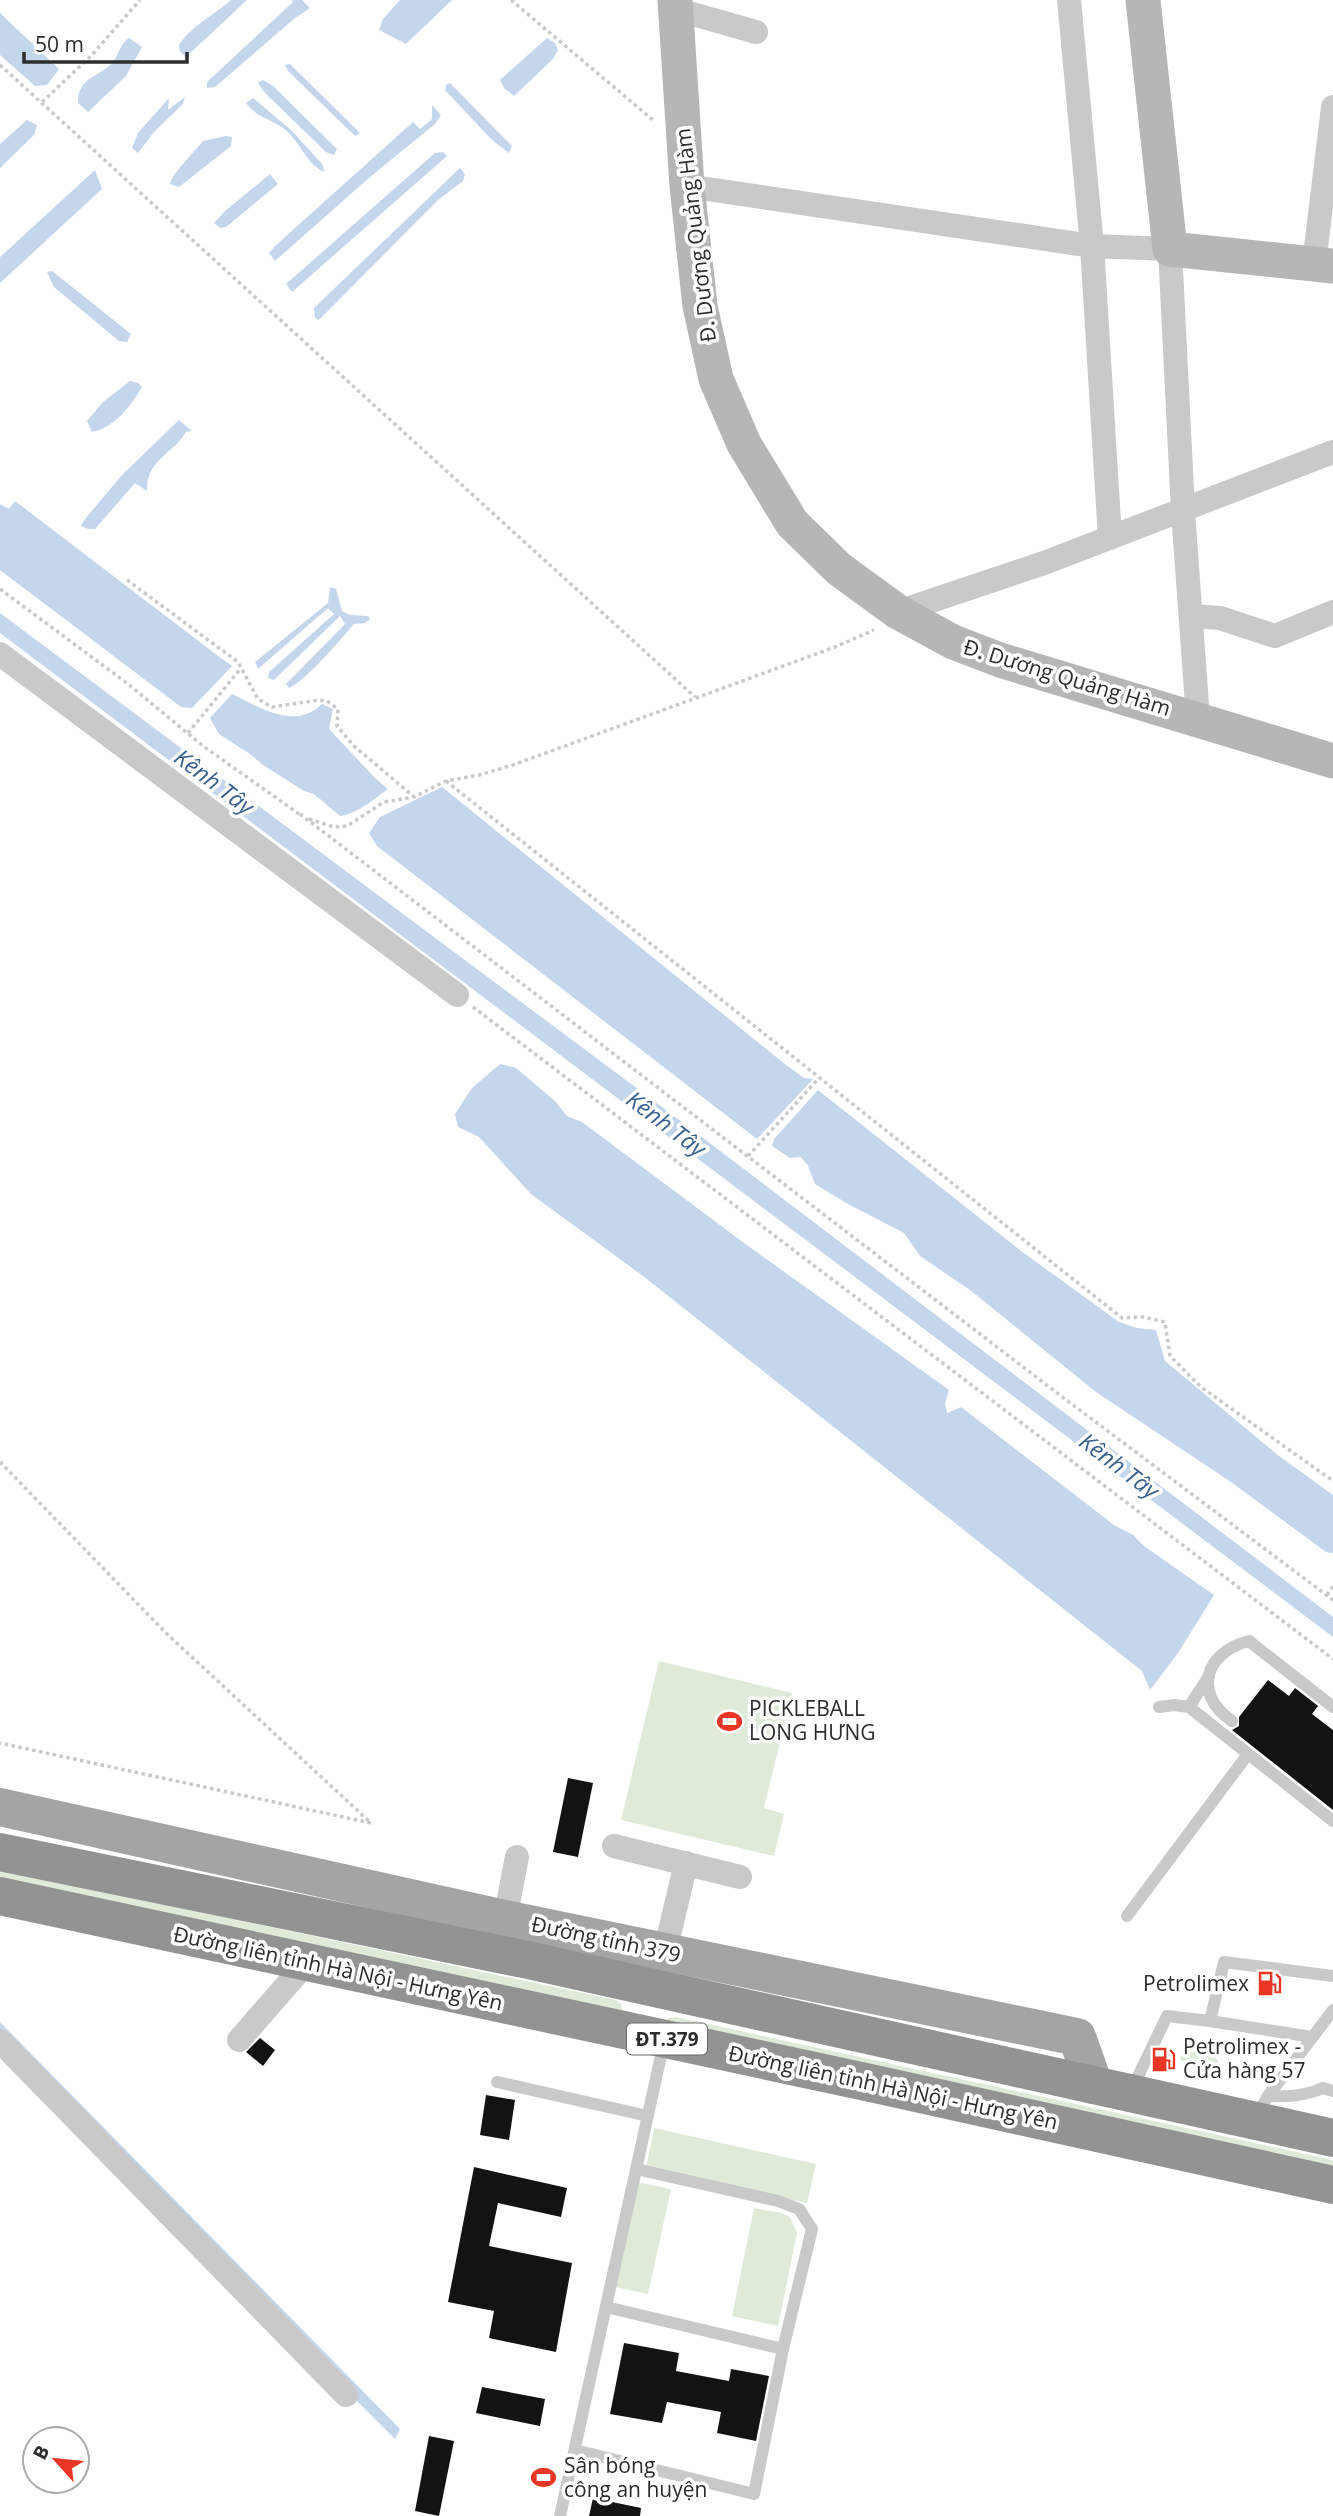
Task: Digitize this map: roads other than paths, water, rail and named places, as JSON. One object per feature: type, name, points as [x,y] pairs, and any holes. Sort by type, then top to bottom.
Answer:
[{"type":"highway","name":"ĐT.379","points":[[0,1852],[77,1868],[501,1936],[1112,2089],[1261,2108],[1333,2138]]},
{"type":"highway","name":"Đường liên tỉnh Hà Nội - Hưng Yên","points":[[0,1896],[1333,2185]]},
{"type":"highway","points":[[649,2035],[656,1975]]},
{"type":"main road","name":"Đường tỉnh 379","points":[[0,1807],[86,1826],[501,1936]]},
{"type":"main road","points":[[77,1868],[86,1826]]},
{"type":"street","points":[[1069,0],[1092,246],[1111,538]]},
{"type":"street","points":[[1143,0],[1170,249],[1183,511],[1198,719]]},
{"type":"street","points":[[675,4],[756,32]]},
{"type":"street","name":"Đ. Dương Quảng Hàm","points":[[675,4],[687,186],[700,306],[716,379],[744,444],[792,523],[839,569],[898,612],[953,642],[1000,660],[1333,761]]},
{"type":"street","points":[[687,186],[1092,246],[1170,249],[1323,265],[1333,107]]},
{"type":"street","points":[[898,612],[1111,538],[1333,452]]},
{"type":"street","points":[[1191,616],[1220,618],[1275,636],[1333,612]]},
{"type":"street","points":[[0,654],[457,995]]},
{"type":"street","points":[[614,1846],[740,1877]]},
{"type":"street","points":[[501,1936],[517,1857]]},
{"type":"street","points":[[656,1975],[686,1863]]},
{"type":"street","points":[[239,2040],[307,1962]]},
{"type":"street","points":[[0,2041],[346,2395]]},
{"type":"lane","points":[[1232,1721],[1221,1714],[1213,1703],[1208,1690],[1209,1676],[1213,1663],[1222,1652],[1249,1641],[1333,1707]]},
{"type":"lane","points":[[1189,1707],[1209,1676]]},
{"type":"lane","points":[[1158,1707],[1189,1707],[1333,1821]]},
{"type":"lane","points":[[1127,1916],[1248,1754]]},
{"type":"lane","points":[[1210,2021],[1224,1962],[1333,1976]]},
{"type":"lane","points":[[1261,2108],[1333,2010]]},
{"type":"lane","points":[[1112,2089],[1167,2016],[1312,2037]]},
{"type":"lane","points":[[560,2516],[648,2116],[649,2035]]},
{"type":"lane","points":[[497,2082],[648,2116]]},
{"type":"lane","points":[[1261,2108],[1322,2088],[1333,2091]]},
{"type":"lane","points":[[575,2450],[754,2494],[783,2349],[812,2229],[799,2209],[778,2201],[636,2169]]},
{"type":"lane","points":[[606,2307],[783,2349]]},
{"type":"water","points":[[231,0],[247,0],[186,57],[180,52],[179,45],[190,32]]},
{"type":"water","points":[[292,0],[302,0],[310,8],[215,87],[207,88],[207,82],[293,2]]},
{"type":"water","points":[[400,0],[452,0],[406,44],[379,30],[383,19]]},
{"type":"water","points":[[0,13],[59,69],[47,85],[35,86],[0,55]]},
{"type":"water","points":[[129,38],[142,47],[126,76],[88,112],[78,103],[82,87],[113,62]]},
{"type":"water","points":[[547,38],[555,43],[558,50],[553,59],[514,96],[504,88],[500,80]]},
{"type":"water","points":[[290,64],[360,133],[355,136],[288,71],[285,65]]},
{"type":"water","points":[[263,80],[273,86],[337,149],[334,155],[326,152],[265,93],[258,83]]},
{"type":"water","points":[[450,83],[512,146],[509,153],[492,140],[445,90]]},
{"type":"water","points":[[185,97],[183,104],[154,132],[138,153],[132,148],[138,133],[169,98],[168,110]]},
{"type":"water","points":[[253,98],[291,130],[323,165],[324,172],[312,163],[289,133],[250,108],[246,103]]},
{"type":"water","points":[[432,105],[441,115],[435,124],[275,261],[269,253],[275,246],[413,122],[420,129],[432,119]]},
{"type":"water","points":[[27,120],[37,125],[34,135],[0,168],[0,144]]},
{"type":"water","points":[[232,137],[231,146],[179,187],[170,184],[203,141]]},
{"type":"water","points":[[443,152],[447,156],[292,292],[286,284],[435,153]]},
{"type":"water","points":[[460,168],[465,174],[463,181],[438,200],[319,320],[315,318],[314,308]]},
{"type":"water","points":[[95,170],[102,189],[0,283],[0,257]]},
{"type":"water","points":[[270,174],[278,184],[226,227],[220,228],[214,223],[225,211]]},
{"type":"water","points":[[52,271],[131,334],[127,342],[119,341],[54,287],[47,272]]},
{"type":"water","points":[[130,381],[142,387],[133,401],[115,421],[92,432],[87,421],[103,402]]},
{"type":"water","points":[[179,420],[192,431],[186,432],[155,465],[147,491],[135,483],[95,529],[81,526],[122,475]]},
{"type":"water","points":[[15,501],[232,666],[192,708],[181,707],[0,570],[0,504],[9,509]]},
{"type":"water","points":[[330,587],[336,589],[342,611],[350,615],[368,616],[370,619],[365,623],[354,624],[314,668],[289,688],[286,684],[345,624],[340,616],[274,680],[268,678],[269,672],[334,614],[328,608],[258,669],[255,662],[328,603]]},
{"type":"water","name":"Kênh Tây","points":[[0,613],[682,1122],[1333,1617],[1333,1637],[0,633]]},
{"type":"water","points":[[232,694],[265,710],[289,716],[311,712],[322,704],[333,709],[329,729],[388,789],[359,809],[340,816],[314,794],[304,791],[219,734],[210,718]]},
{"type":"water","points":[[442,787],[786,1065],[804,1078],[813,1079],[757,1139],[377,846],[369,833],[380,817]]},
{"type":"water","points":[[500,1064],[516,1068],[555,1101],[567,1116],[582,1122],[744,1243],[949,1390],[945,1404],[947,1413],[961,1407],[1114,1525],[1133,1535],[1144,1546],[1214,1595],[1178,1653],[1150,1690],[1142,1671],[643,1276],[531,1194],[479,1137],[458,1127],[455,1114],[472,1088]]},
{"type":"water","points":[[818,1090],[1021,1251],[1119,1322],[1156,1330],[1165,1361],[1279,1456],[1333,1495],[1333,1553],[1326,1552],[1231,1482],[1096,1392],[970,1290],[920,1256],[904,1233],[815,1184],[801,1157],[790,1158],[772,1146],[774,1139]]},
{"type":"water","points":[[0,2022],[400,2429],[395,2439],[0,2046]]},
{"type":"place","name":"PICKLEBALL LONG HƯNG","points":[[729,1721]]},
{"type":"place","name":"Petrolimex","points":[[1269,1984]]},
{"type":"place","name":"Petrolimex - Cửa hàng 57","points":[[1163,2059]]},
{"type":"place","name":"Sân bóng công an huyện","points":[[544,2478]]}]
